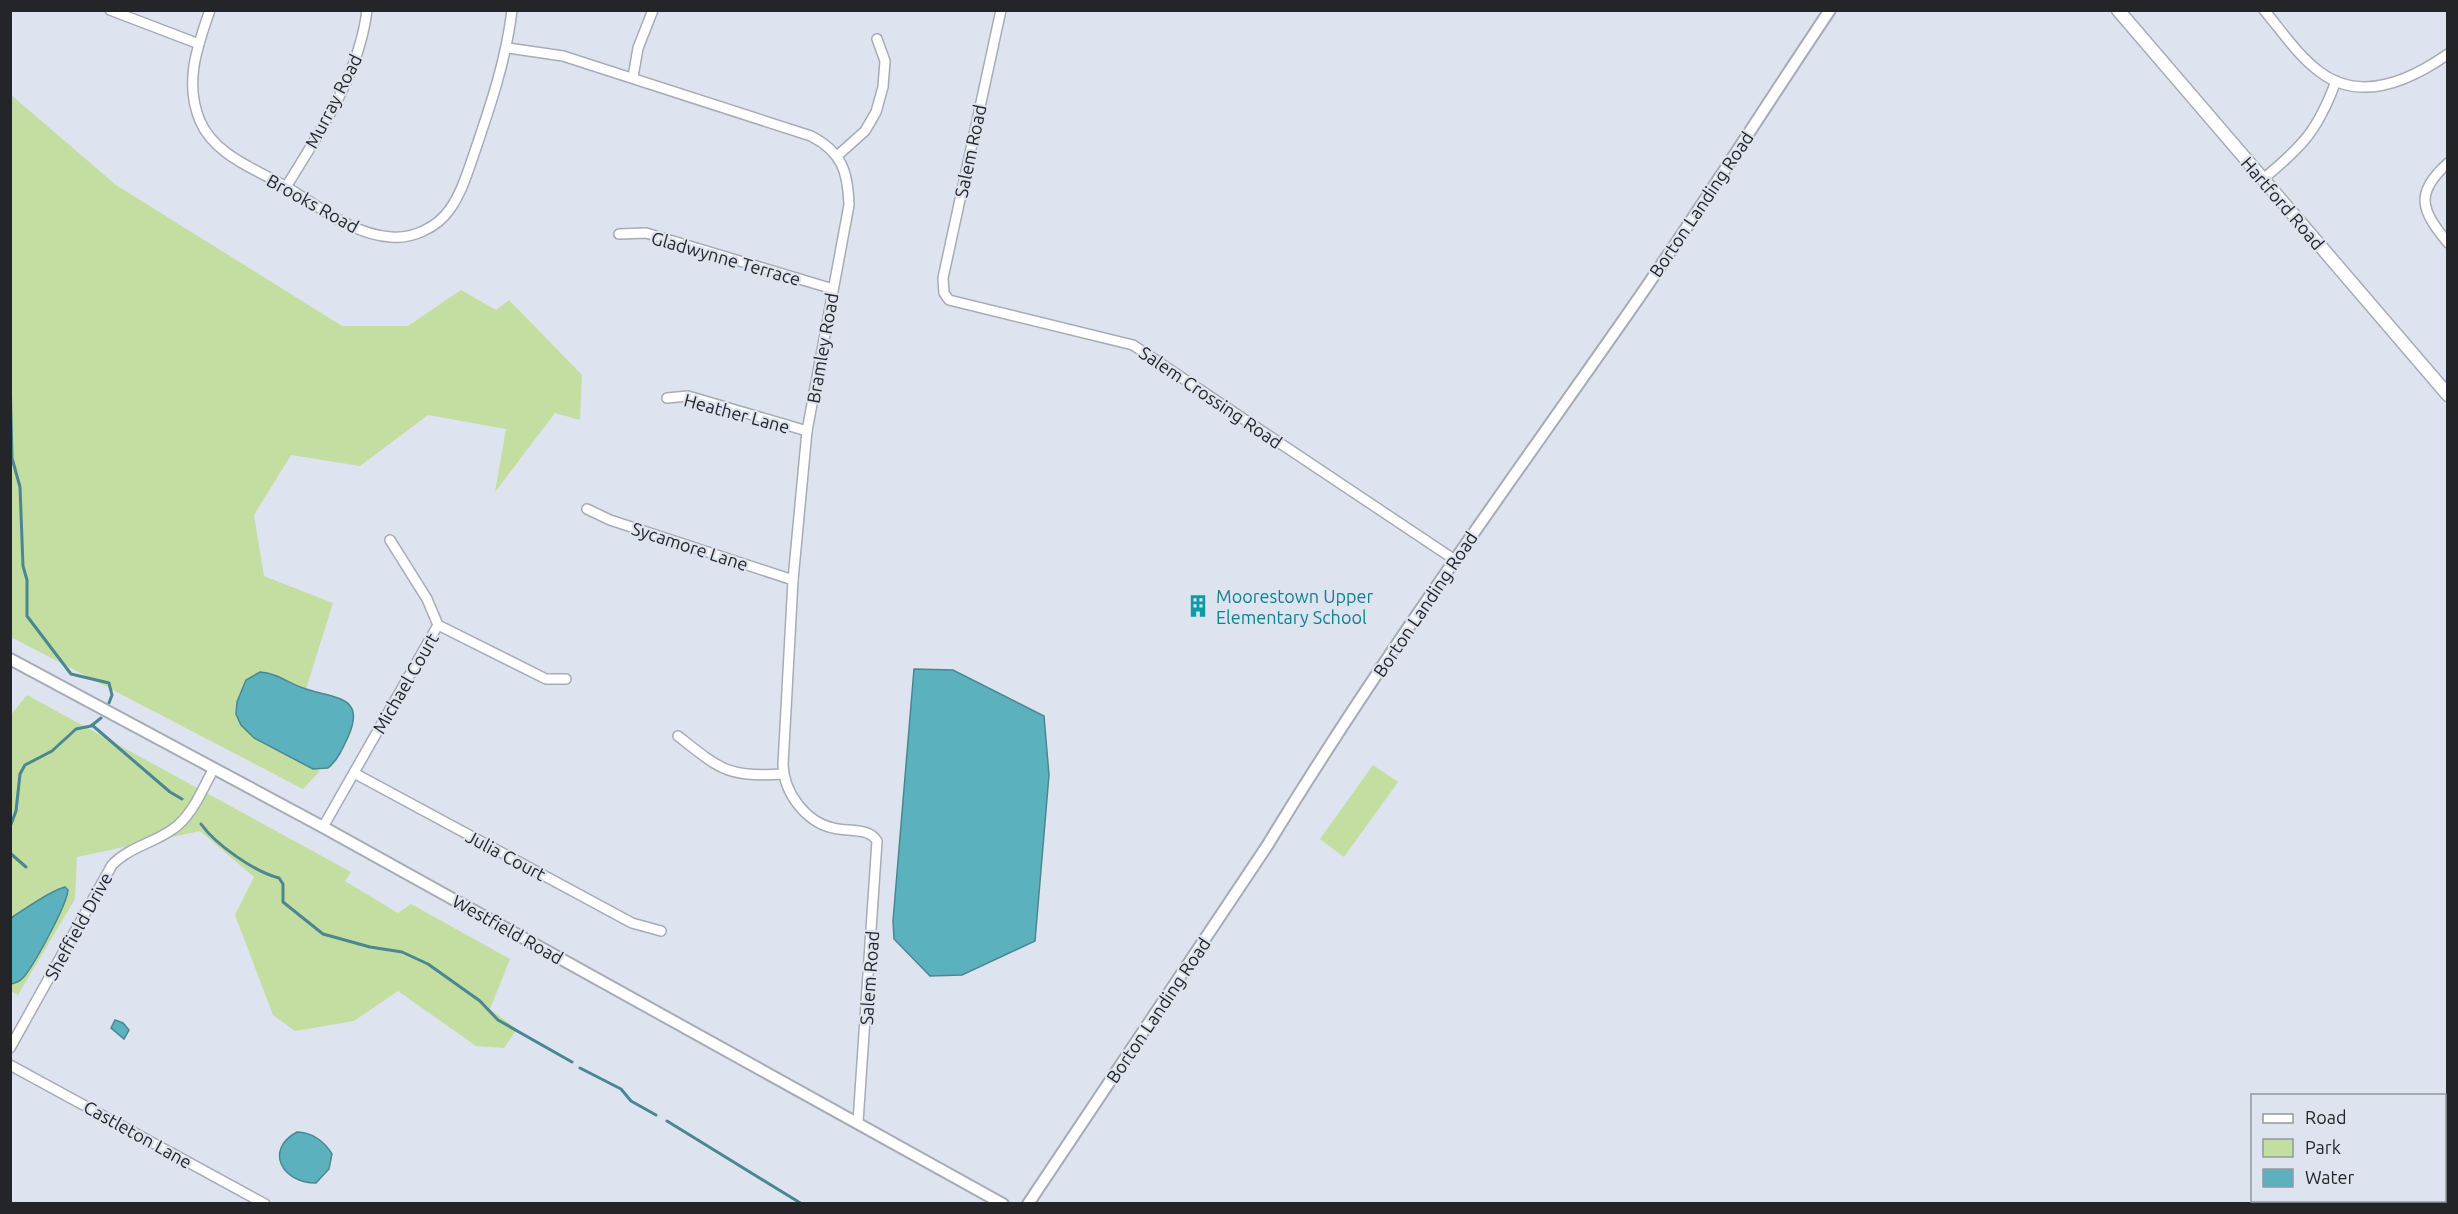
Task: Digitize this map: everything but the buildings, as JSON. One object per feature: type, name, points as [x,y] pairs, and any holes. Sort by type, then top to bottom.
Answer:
[{"type":"main road","name":"Hartford Road","points":[[2118,10],[2448,395]]},
{"type":"street","points":[[110,10],[199,44]]},
{"type":"street","name":"Brooks Road","points":[[210,10],[194,63],[192,93],[207,132],[225,152],[332,216],[366,232],[399,237],[427,229],[450,210],[461,190],[499,82],[508,48],[512,10]]},
{"type":"street","name":"Murray Road","points":[[286,187],[327,120],[356,63],[367,10]]},
{"type":"street","points":[[633,77],[638,48],[652,10]]},
{"type":"street","name":"Salem Road","points":[[944,293],[943,278],[1001,10]]},
{"type":"street","name":"Borton Landing Road","points":[[1028,1203],[1268,846],[1302,790],[1455,560],[1624,319],[1830,10]]},
{"type":"street","points":[[2264,10],[2313,66],[2336,81],[2368,87],[2394,84],[2448,54]]},
{"type":"street","points":[[837,156],[865,131],[876,112],[883,87],[885,61],[877,39]]},
{"type":"street","name":"Bramley Road","points":[[508,48],[563,56],[811,136],[823,142],[837,156],[849,179],[849,205],[807,431],[793,580],[783,774],[794,799],[814,819],[830,828],[873,835]]},
{"type":"street","points":[[2263,179],[2300,148],[2315,129],[2336,81]]},
{"type":"street","points":[[2448,163],[2433,176],[2424,198],[2429,220],[2448,243]]},
{"type":"street","name":"Gladwynne Terrace","points":[[619,234],[646,233],[832,289]]},
{"type":"street","name":"Salem Crossing Road","points":[[944,293],[956,303],[1134,345],[1455,560]]},
{"type":"street","name":"Heather Lane","points":[[667,398],[688,396],[807,431]]},
{"type":"street","name":"Sycamore Lane","points":[[587,509],[609,520],[793,580]]},
{"type":"street","name":"Michael Court","points":[[323,827],[438,625],[427,599],[390,540]]},
{"type":"street","points":[[438,625],[546,679],[566,679]]},
{"type":"street","name":"Westfield Road","points":[[10,659],[323,827],[1003,1203]]},
{"type":"street","points":[[678,736],[726,771],[747,776],[783,774]]},
{"type":"street","name":"Sheffield Drive","points":[[10,1048],[112,865],[126,853],[166,834],[180,824],[213,770]]},
{"type":"street","name":"Julia Court","points":[[354,773],[632,923],[661,931]]},
{"type":"street","name":"Salem Road","points":[[858,1122],[878,846],[873,835]]},
{"type":"street","name":"Castleton Lane","points":[[10,1065],[265,1203]]},
{"type":"green space","points":[[10,94],[116,185],[342,326],[408,326],[461,290],[496,310],[509,300],[582,375],[580,420],[555,413],[495,492],[506,429],[428,415],[360,466],[291,455],[254,515],[264,576],[333,603],[306,689],[270,674],[254,676],[247,681],[239,695],[236,714],[254,738],[320,771],[303,789],[11,637]]},
{"type":"green space","points":[[27,695],[351,872],[345,881],[398,913],[411,904],[510,959],[490,1009],[517,1029],[504,1048],[476,1046],[398,991],[354,1021],[295,1031],[273,1015],[235,915],[254,877],[200,831],[77,857],[75,899],[18,995],[11,991],[10,716]]},
{"type":"green space","points":[[1373,765],[1398,782],[1344,857],[1320,839]]},
{"type":"water","points":[[914,669],[953,670],[1044,716],[1049,775],[1035,941],[962,975],[930,976],[894,939],[893,921]]},
{"type":"water","points":[[260,672],[272,674],[303,688],[336,697],[350,706],[353,723],[342,750],[328,768],[313,769],[254,738],[241,725],[236,714],[237,702],[246,680]]},
{"type":"water","points":[[65,887],[68,890],[66,898],[41,949],[23,978],[11,984],[11,918],[45,896]]},
{"type":"water","points":[[115,1020],[123,1023],[129,1030],[124,1039],[111,1028]]},
{"type":"water","points":[[297,1132],[318,1138],[332,1154],[329,1169],[316,1183],[294,1178],[281,1164],[281,1148],[287,1139]]},
{"type":"waterway","points":[[10,375],[12,458],[20,487],[23,566],[27,580],[27,616],[71,674],[109,683],[112,695],[109,703]]},
{"type":"waterway","points":[[10,827],[16,811],[20,774],[25,765],[52,751],[76,729],[91,726],[101,718]]},
{"type":"waterway","points":[[92,725],[170,792],[182,799]]},
{"type":"waterway","points":[[201,824],[237,857],[279,878],[283,884],[283,902],[323,934],[370,947],[402,952],[428,964],[480,1001],[498,1020],[572,1062]]},
{"type":"waterway","points":[[10,853],[26,867]]},
{"type":"waterway","points":[[580,1068],[621,1089],[631,1101],[656,1115]]},
{"type":"waterway","points":[[667,1121],[802,1204]]},
{"type":"place","name":"Moorestown Upper Elementary School","points":[[1198,606]]}]
